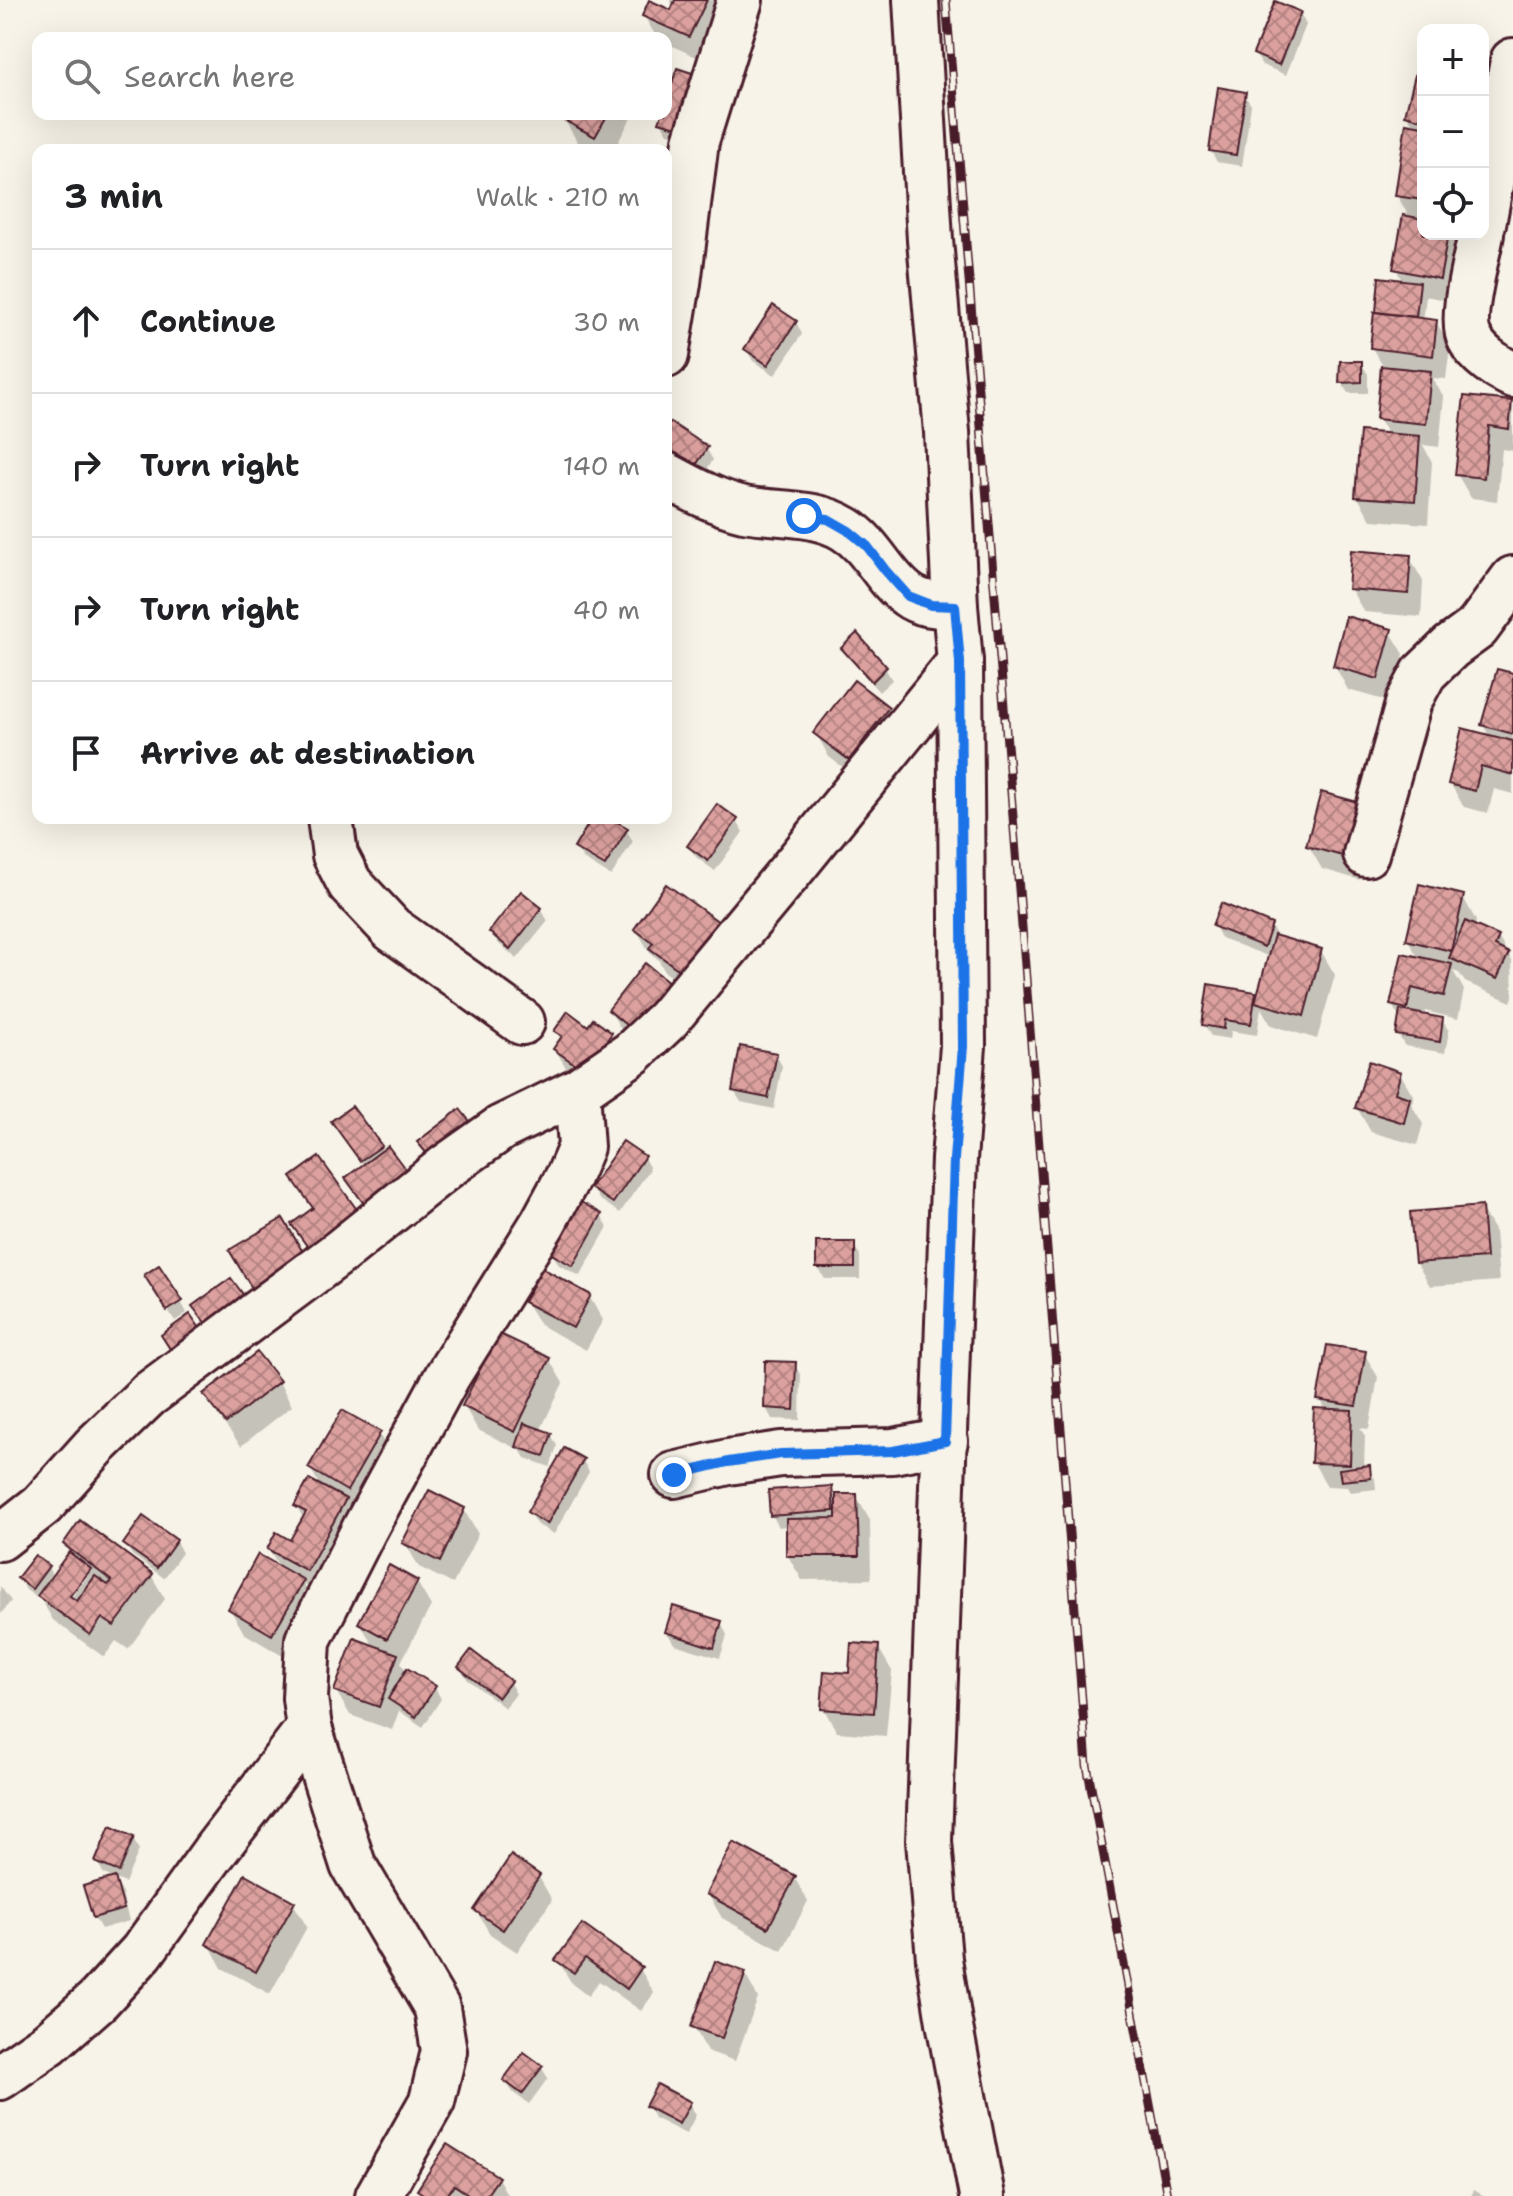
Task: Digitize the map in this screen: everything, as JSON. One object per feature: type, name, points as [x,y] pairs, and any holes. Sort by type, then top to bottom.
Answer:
[{"type":"street","points":[[672,319],[696,141],[740,0]]},
{"type":"street","points":[[916,0],[960,662],[963,1046],[954,1159],[929,1841],[939,1959],[982,2196]]},
{"type":"street","points":[[1489,191],[1513,61]]},
{"type":"street","points":[[1480,240],[1465,317],[1469,338],[1484,356],[1513,375]]},
{"type":"street","points":[[672,478],[740,508],[828,519],[867,546],[908,596],[931,605],[955,606]]},
{"type":"street","points":[[1366,854],[1409,701],[1416,687],[1424,673],[1477,628],[1513,579]]},
{"type":"street","points":[[0,1538],[42,1505],[95,1446],[148,1395],[501,1128],[577,1091],[632,1053],[667,1020],[960,662]]},
{"type":"street","points":[[331,824],[335,855],[350,884],[392,929],[522,1022]]},
{"type":"street","points":[[378,2196],[432,2101],[444,2051],[437,2008],[353,1865],[309,1728],[305,1698],[308,1640],[448,1375],[543,1223],[569,1175],[581,1147],[577,1091]]},
{"type":"street","points":[[674,1475],[781,1454],[893,1451],[945,1441]]},
{"type":"street","points":[[0,2077],[49,2043],[98,2000],[142,1952],[309,1728]]},
{"type":"building","points":[[649,0],[671,10],[675,0],[707,0],[689,37],[642,16]]},
{"type":"building","points":[[1275,1],[1301,12],[1279,65],[1253,54]]},
{"type":"building","points":[[1417,67],[1417,118],[1405,115]]},
{"type":"building","points":[[677,68],[701,76],[684,129],[659,122],[672,120],[672,83]]},
{"type":"building","points":[[1218,87],[1246,92],[1236,155],[1209,151]]},
{"type":"building","points":[[564,120],[605,120],[595,137]]},
{"type":"building","points":[[1406,123],[1417,125],[1417,199],[1395,196]]},
{"type":"building","points":[[1403,215],[1417,218],[1417,240],[1447,240],[1440,279],[1393,269]]},
{"type":"building","points":[[1379,277],[1420,282],[1416,317],[1376,312]]},
{"type":"building","points":[[773,305],[797,321],[768,365],[744,349]]},
{"type":"building","points":[[1374,312],[1437,320],[1433,356],[1370,348]]},
{"type":"building","points":[[1340,361],[1362,361],[1362,382],[1339,383]]},
{"type":"building","points":[[1381,366],[1431,371],[1426,424],[1376,419]]},
{"type":"building","points":[[1464,396],[1512,401],[1509,429],[1489,426],[1484,478],[1455,475]]},
{"type":"building","points":[[672,423],[708,447],[688,477],[672,466]]},
{"type":"building","points":[[1360,431],[1420,436],[1415,501],[1355,497]]},
{"type":"building","points":[[1351,550],[1411,555],[1408,594],[1348,589]]},
{"type":"building","points":[[1346,616],[1392,629],[1378,679],[1333,666]]},
{"type":"building","points":[[857,633],[887,667],[872,682],[841,648]]},
{"type":"building","points":[[1497,669],[1513,673],[1513,734],[1481,725]]},
{"type":"building","points":[[854,680],[889,707],[849,760],[813,733]]},
{"type":"building","points":[[1462,728],[1513,741],[1513,775],[1481,766],[1475,791],[1448,784]]},
{"type":"building","points":[[1321,792],[1361,803],[1346,857],[1306,846]]},
{"type":"building","points":[[717,804],[738,819],[708,861],[687,846]]},
{"type":"building","points":[[588,824],[621,824],[628,828],[605,866],[574,848]]},
{"type":"building","points":[[666,884],[726,927],[689,977],[649,948],[653,943],[634,929]]},
{"type":"building","points":[[1419,884],[1464,895],[1451,951],[1406,940]]},
{"type":"building","points":[[521,891],[542,908],[510,949],[489,932]]},
{"type":"building","points":[[1221,903],[1272,924],[1264,947],[1212,926]]},
{"type":"building","points":[[1465,921],[1499,936],[1495,946],[1509,953],[1497,979],[1449,958]]},
{"type":"building","points":[[1274,935],[1322,949],[1304,1016],[1255,1002]]},
{"type":"building","points":[[1402,953],[1452,964],[1444,996],[1412,988],[1407,1009],[1390,1005]]},
{"type":"building","points":[[645,963],[675,987],[637,1034],[608,1010]]},
{"type":"building","points":[[1208,984],[1256,992],[1251,1024],[1225,1020],[1224,1029],[1202,1025]]},
{"type":"building","points":[[1400,1010],[1443,1018],[1440,1042],[1396,1035]]},
{"type":"building","points":[[568,1011],[588,1026],[593,1019],[612,1033],[585,1071],[553,1049],[562,1036],[554,1031]]},
{"type":"building","points":[[740,1046],[777,1053],[768,1098],[732,1091]]},
{"type":"building","points":[[1369,1061],[1401,1072],[1395,1093],[1410,1098],[1404,1123],[1355,1108]]},
{"type":"building","points":[[352,1106],[382,1146],[360,1161],[331,1121]]},
{"type":"building","points":[[460,1109],[476,1129],[434,1162],[417,1142]]},
{"type":"building","points":[[623,1141],[645,1156],[613,1203],[590,1188]]},
{"type":"building","points":[[388,1146],[414,1181],[371,1213],[345,1178]]},
{"type":"building","points":[[319,1157],[363,1218],[313,1254],[291,1224],[313,1208],[291,1177]]},
{"type":"building","points":[[579,1201],[602,1214],[573,1266],[550,1253]]},
{"type":"building","points":[[1482,1206],[1486,1258],[1415,1263],[1410,1212]]},
{"type":"building","points":[[283,1218],[307,1259],[253,1290],[229,1250]]},
{"type":"building","points":[[816,1242],[855,1242],[855,1268],[816,1268]]},
{"type":"building","points":[[159,1265],[183,1301],[167,1311],[144,1275]]},
{"type":"building","points":[[542,1268],[591,1295],[573,1328],[524,1302]]},
{"type":"building","points":[[231,1278],[248,1301],[211,1330],[192,1306]]},
{"type":"building","points":[[190,1314],[206,1337],[176,1358],[161,1335]]},
{"type":"building","points":[[498,1333],[550,1358],[515,1432],[462,1406]]},
{"type":"building","points":[[1327,1345],[1366,1351],[1356,1406],[1317,1400]]},
{"type":"building","points":[[257,1352],[280,1381],[226,1423],[203,1394]]},
{"type":"building","points":[[765,1361],[796,1362],[794,1410],[764,1408]]},
{"type":"building","points":[[1314,1408],[1352,1410],[1350,1464],[1311,1463]]},
{"type":"building","points":[[342,1410],[381,1432],[347,1491],[308,1468]]},
{"type":"building","points":[[524,1423],[552,1433],[544,1456],[516,1447]]},
{"type":"building","points":[[564,1448],[584,1459],[547,1524],[527,1512]]},
{"type":"building","points":[[1370,1465],[1371,1478],[1341,1481],[1339,1469]]},
{"type":"building","points":[[309,1479],[346,1499],[307,1571],[267,1549],[276,1532],[290,1540],[306,1512],[294,1506]]},
{"type":"building","points":[[832,1486],[834,1511],[770,1516],[768,1490]]},
{"type":"building","points":[[429,1490],[465,1508],[440,1562],[402,1543]]},
{"type":"building","points":[[836,1494],[857,1494],[859,1556],[786,1556],[786,1519],[836,1518]]},
{"type":"building","points":[[143,1516],[177,1540],[157,1568],[123,1544]]},
{"type":"building","points":[[80,1520],[153,1574],[114,1626],[102,1618],[90,1635],[37,1596],[69,1552],[91,1569],[70,1596],[77,1601],[95,1576],[108,1585],[112,1581],[63,1544]]},
{"type":"building","points":[[258,1554],[304,1580],[272,1635],[228,1609]]},
{"type":"building","points":[[35,1555],[49,1566],[32,1589],[17,1578]]},
{"type":"building","points":[[389,1565],[418,1581],[387,1639],[358,1623]]},
{"type":"building","points":[[673,1606],[722,1621],[714,1648],[665,1632]]},
{"type":"building","points":[[354,1638],[398,1654],[379,1707],[334,1691]]},
{"type":"building","points":[[851,1643],[879,1645],[874,1713],[821,1709],[824,1671],[849,1673]]},
{"type":"building","points":[[471,1650],[511,1681],[498,1698],[458,1667]]},
{"type":"building","points":[[407,1668],[436,1686],[416,1717],[388,1699]]},
{"type":"building","points":[[110,1826],[134,1837],[119,1872],[95,1862]]},
{"type":"building","points":[[733,1842],[796,1876],[768,1928],[706,1894]]},
{"type":"building","points":[[511,1855],[540,1875],[503,1930],[474,1910]]},
{"type":"building","points":[[245,1874],[295,1902],[256,1972],[206,1944]]},
{"type":"building","points":[[115,1877],[124,1909],[93,1918],[83,1886]]},
{"type":"building","points":[[582,1924],[642,1967],[627,1989],[585,1958],[574,1973],[555,1960]]},
{"type":"building","points":[[715,1961],[746,1972],[722,2038],[691,2027]]},
{"type":"building","points":[[524,2052],[543,2066],[522,2094],[503,2080]]},
{"type":"building","points":[[657,2084],[691,2102],[679,2124],[645,2106]]},
{"type":"building","points":[[447,2144],[499,2177],[486,2196],[471,2196],[454,2185],[447,2196],[426,2196],[417,2190]]},
{"type":"railway","points":[[946,0],[1087,1765],[1167,2196]]},
{"type":"route","points":[[674,1475],[781,1454],[893,1451],[945,1441],[954,1159],[963,1046],[960,662],[955,606],[931,605],[908,596],[867,546],[849,531],[828,519],[804,516]]}]
